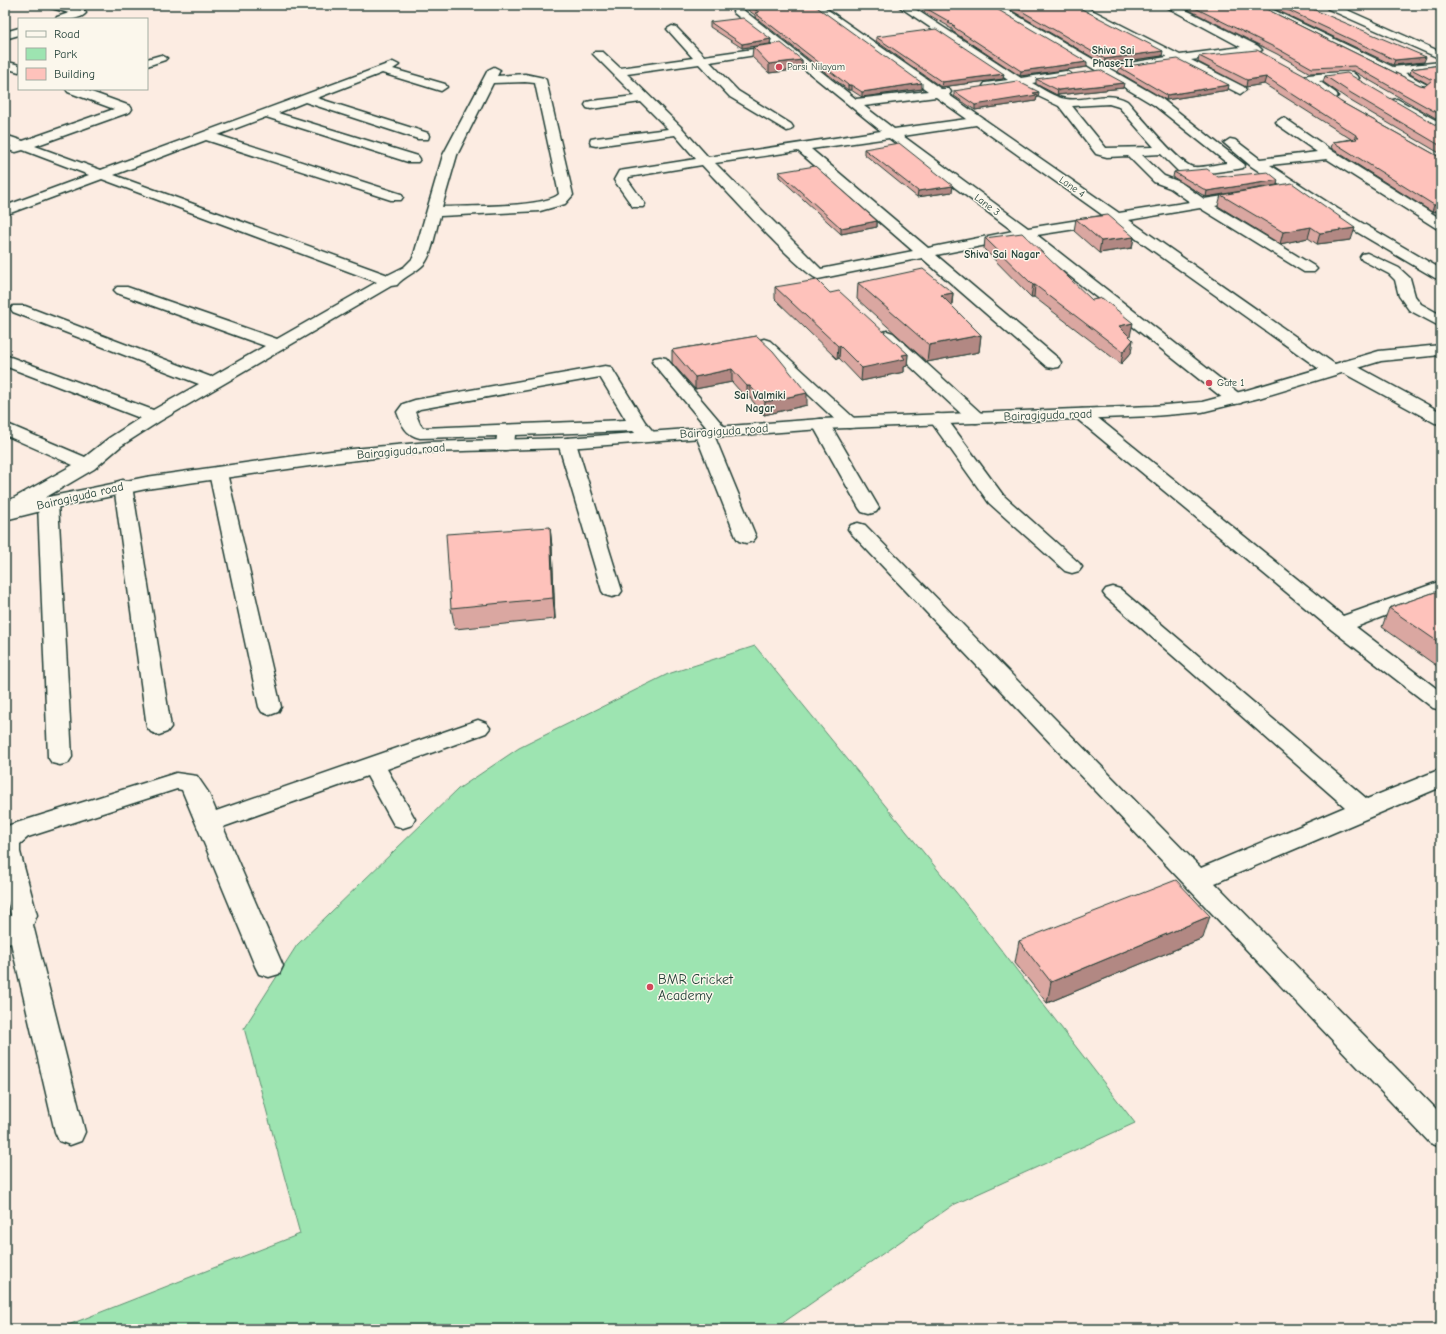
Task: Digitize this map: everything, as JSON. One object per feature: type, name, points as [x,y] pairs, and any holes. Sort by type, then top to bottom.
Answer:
[{"type":"street","points":[[52,5],[81,13],[64,18]]},
{"type":"street","name":"Lane 4","points":[[814,5],[1116,218],[1337,368],[1441,419]]},
{"type":"street","points":[[902,5],[1019,82],[1063,103],[1101,150],[1107,153],[1164,150]]},
{"type":"street","points":[[1074,5],[1240,90]]},
{"type":"street","points":[[1168,5],[1267,56]]},
{"type":"street","points":[[1255,5],[1423,86]]},
{"type":"street","points":[[1332,7],[1441,56]]},
{"type":"street","points":[[995,8],[1158,102],[1238,165],[1201,170],[1188,170],[1164,150],[1123,104],[1118,101],[1109,100],[1063,103]]},
{"type":"street","name":"Lane 3","points":[[738,11],[891,133],[1025,234],[1235,399]]},
{"type":"street","points":[[672,29],[734,94],[787,127]]},
{"type":"street","points":[[619,72],[785,47]]},
{"type":"street","points":[[975,88],[1254,48]]},
{"type":"street","points":[[599,54],[678,131],[704,161],[798,256],[818,274],[1025,234],[1264,194]]},
{"type":"street","points":[[148,63],[161,58]]},
{"type":"street","points":[[5,64],[18,69]]},
{"type":"street","points":[[1344,104],[1305,77],[1348,74],[1365,76],[1441,65]]},
{"type":"street","points":[[5,211],[99,174],[387,67],[441,87]]},
{"type":"street","points":[[8,508],[87,465],[115,442],[154,417],[277,345],[392,282],[409,270],[420,260],[450,155],[492,75],[540,80],[566,195],[560,201],[540,207],[434,212]]},
{"type":"street","points":[[5,151],[126,109],[75,90]]},
{"type":"street","points":[[855,103],[960,90]]},
{"type":"street","points":[[1388,97],[1441,128]]},
{"type":"street","points":[[305,98],[424,136]]},
{"type":"street","points":[[591,105],[645,98]]},
{"type":"street","points":[[266,113],[413,158]]},
{"type":"street","points":[[638,204],[621,180],[624,174],[978,120]]},
{"type":"street","points":[[1282,122],[1329,155],[1441,225]]},
{"type":"street","points":[[1149,133],[1195,130]]},
{"type":"street","points":[[596,142],[678,131]]},
{"type":"street","points":[[1218,134],[1256,163],[1294,188],[1440,276]]},
{"type":"street","points":[[205,135],[396,198]]},
{"type":"street","points":[[5,139],[392,282]]},
{"type":"street","points":[[801,147],[1053,363]]},
{"type":"street","points":[[1132,152],[1159,179],[1175,185],[1202,204],[1309,269]]},
{"type":"street","points":[[1256,163],[1329,155]]},
{"type":"street","points":[[1279,191],[1294,188]]},
{"type":"street","points":[[1367,258],[1394,271],[1402,278],[1407,296],[1415,307],[1441,322]]},
{"type":"street","points":[[122,290],[277,345]]},
{"type":"street","points":[[19,309],[212,383]]},
{"type":"street","points":[[873,324],[976,418]]},
{"type":"street","points":[[764,344],[849,422]]},
{"type":"street","name":"Bairagiguda road","points":[[8,508],[48,503],[123,486],[331,457],[422,448],[506,437],[567,443],[643,430],[711,432],[849,422],[1082,414],[1202,407],[1235,399],[1378,356],[1441,350]]},
{"type":"street","points":[[5,360],[154,417]]},
{"type":"street","points":[[660,362],[711,432],[746,537]]},
{"type":"street","points":[[600,371],[607,373],[643,430],[506,437],[420,433],[413,429],[406,412],[409,408],[416,406],[600,371]]},
{"type":"street","points":[[1082,414],[1340,625],[1441,704]]},
{"type":"street","points":[[938,419],[996,499],[1072,567]]},
{"type":"street","points":[[821,424],[864,518],[1197,880],[1441,1134]]},
{"type":"street","points":[[5,428],[87,465]]},
{"type":"street","points":[[567,443],[612,591]]},
{"type":"street","points":[[218,473],[270,707]]},
{"type":"street","points":[[123,486],[159,727]]},
{"type":"street","points":[[48,503],[60,757]]},
{"type":"street","points":[[1340,625],[1441,587]]},
{"type":"street","points":[[1113,593],[1364,810]]},
{"type":"street","points":[[209,823],[478,728]]},
{"type":"street","points":[[373,765],[403,819]]},
{"type":"street","points":[[1197,880],[1440,778]]},
{"type":"street","points":[[70,1132],[12,930],[24,915],[7,852],[8,840],[19,831],[176,781],[189,782],[196,792],[269,966]]},
{"type":"green space","name":"BMR Cricket Academy","points":[[755,646],[964,902],[1135,1123],[953,1205],[774,1329],[58,1329],[300,1234],[244,1028],[297,945],[458,789],[519,748],[668,674]]},
{"type":"building","points":[[747,5],[814,5],[922,83],[862,92],[851,85],[848,85],[755,13],[759,12]]},
{"type":"building","points":[[990,5],[1087,62],[1021,71],[952,26],[955,26],[948,23],[950,22],[922,6]]},
{"type":"building","points":[[1011,5],[1074,5],[1163,51],[1105,59]]},
{"type":"building","points":[[1189,5],[1258,5],[1420,85],[1425,86],[1432,80],[1411,69],[1441,65],[1441,115],[1354,66],[1312,68],[1278,49]]},
{"type":"building","points":[[1277,5],[1303,5],[1426,57],[1395,60]]},
{"type":"building","points":[[743,18],[771,39],[742,44],[710,22]]},
{"type":"building","points":[[936,29],[1004,74],[942,82],[876,37]]},
{"type":"building","points":[[781,43],[802,60],[769,64],[753,47]]},
{"type":"building","points":[[1257,50],[1305,76],[1341,102],[1441,158],[1441,204],[1434,205],[1333,142],[1357,139],[1355,137],[1359,137],[1266,77],[1247,80],[1199,56]]},
{"type":"building","points":[[1178,59],[1229,85],[1167,95],[1119,67]]},
{"type":"building","points":[[1100,70],[1124,83],[1058,90],[1036,79]]},
{"type":"building","points":[[1347,73],[1441,128],[1441,146],[1325,76]]},
{"type":"building","points":[[1017,81],[1039,92],[1033,93],[1037,95],[975,105],[954,91]]},
{"type":"building","points":[[899,143],[953,186],[918,191],[864,149]]},
{"type":"building","points":[[815,166],[877,221],[841,228],[779,172]]},
{"type":"building","points":[[1207,169],[1218,177],[1268,172],[1278,180],[1207,191],[1174,172]]},
{"type":"building","points":[[1292,183],[1355,228],[1320,233],[1311,227],[1283,232],[1221,195]]},
{"type":"building","points":[[1108,215],[1134,237],[1101,241],[1076,219]]},
{"type":"building","points":[[1022,233],[1092,300],[1102,298],[1133,323],[1119,326],[1133,340],[1123,352],[1033,285],[985,238]]},
{"type":"building","points":[[923,269],[953,293],[941,295],[981,335],[929,345],[858,283]]},
{"type":"building","points":[[817,280],[830,293],[839,291],[908,354],[902,355],[905,359],[862,368],[775,287]]},
{"type":"building","points":[[757,336],[773,351],[807,393],[765,402],[750,386],[747,386],[732,369],[695,377],[672,350]]},
{"type":"building","points":[[550,527],[553,598],[451,608],[446,534]]},
{"type":"building","points":[[1441,590],[1441,644],[1389,608]]},
{"type":"building","points":[[1176,880],[1210,916],[1051,982],[1019,941]]},
{"type":"place","name":"Parsi Nilayam","points":[[779,67]]},
{"type":"place","name":"Gate 1","points":[[1209,383]]},
{"type":"place","name":"BMR Cricket Academy","points":[[650,987]]},
{"type":"district","name":"Shiva Sai Phase-II","points":[[1113,56]]},
{"type":"district","name":"Shiva Sai Nagar","points":[[1002,254]]},
{"type":"district","name":"Sai Valmiki Nagar","points":[[760,401]]}]
